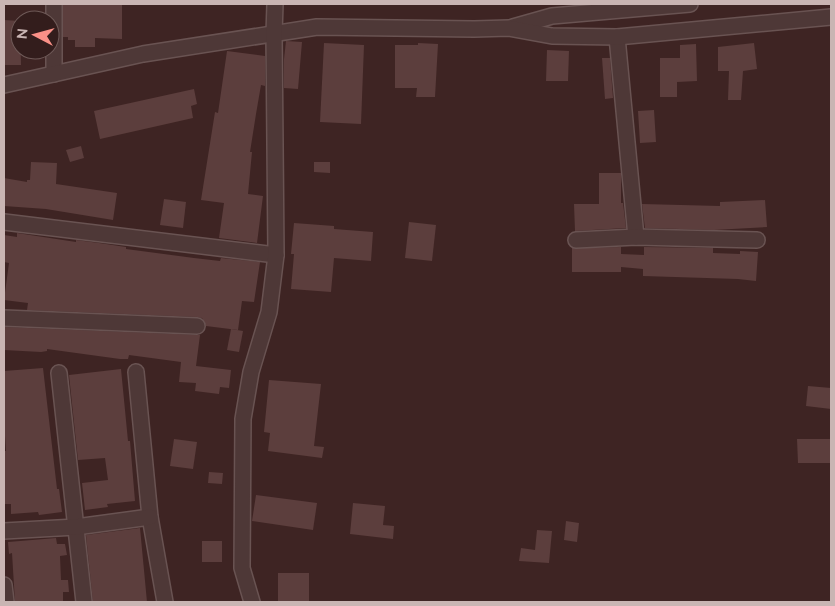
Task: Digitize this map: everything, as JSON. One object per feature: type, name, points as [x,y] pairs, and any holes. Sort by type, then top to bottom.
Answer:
[{"type":"street","points":[[54,4],[54,74]]},
{"type":"street","points":[[252,602],[242,568],[243,419],[251,372],[269,312],[276,255],[275,4]]},
{"type":"street","points":[[4,85],[143,54],[316,27],[474,30],[509,28],[552,16],[690,4]]},
{"type":"street","points":[[509,28],[552,36],[617,37],[831,17]]},
{"type":"street","points":[[617,37],[636,237]]},
{"type":"street","points":[[4,222],[276,255]]},
{"type":"street","points":[[576,240],[636,237],[757,240]]},
{"type":"street","points":[[4,318],[197,326]]},
{"type":"street","points":[[136,372],[150,517],[165,602]]},
{"type":"street","points":[[58,373],[84,602]]},
{"type":"street","points":[[4,532],[76,527],[150,517]]},
{"type":"street","points":[[4,585],[6,602]]},
{"type":"building","points":[[63,4],[122,4],[122,39],[95,38],[95,47],[75,47],[75,40],[68,40],[68,37],[63,37]]},
{"type":"building","points":[[4,20],[10,20],[10,60],[21,60],[21,65],[4,65]]},
{"type":"building","points":[[286,41],[302,42],[298,89],[284,88]]},
{"type":"building","points":[[324,43],[364,45],[361,124],[320,122]]},
{"type":"building","points":[[418,43],[438,44],[435,97],[416,97],[417,88],[395,88],[395,45],[418,45]]},
{"type":"building","points":[[754,43],[757,69],[743,71],[741,100],[728,100],[729,71],[718,71],[718,47]]},
{"type":"building","points":[[696,44],[697,81],[677,82],[677,97],[660,97],[660,58],[680,58],[680,45]]},
{"type":"building","points":[[547,50],[569,51],[568,81],[546,81]]},
{"type":"building","points":[[227,51],[265,56],[265,86],[261,85],[250,152],[252,152],[248,194],[263,196],[257,243],[219,238],[224,203],[201,200],[215,112],[218,113]]},
{"type":"building","points":[[602,58],[610,58],[613,98],[605,99]]},
{"type":"building","points":[[194,89],[197,104],[191,106],[193,118],[100,139],[94,111]]},
{"type":"building","points":[[654,110],[656,142],[640,143],[638,111]]},
{"type":"building","points":[[81,146],[84,158],[70,162],[66,150]]},
{"type":"building","points":[[31,162],[57,163],[56,184],[117,193],[113,220],[46,209],[4,206],[4,178],[27,182],[27,180],[30,180]]},
{"type":"building","points":[[314,162],[330,162],[330,173],[314,172]]},
{"type":"building","points":[[599,173],[621,173],[621,203],[623,203],[626,228],[575,231],[574,204],[599,204]]},
{"type":"building","points":[[164,199],[186,202],[183,228],[160,225]]},
{"type":"building","points":[[765,200],[767,227],[714,230],[645,228],[642,204],[720,206],[720,202]]},
{"type":"building","points":[[409,222],[436,225],[432,261],[405,258]]},
{"type":"building","points":[[294,223],[334,226],[334,229],[373,232],[371,261],[334,258],[331,292],[291,289],[294,254],[291,254]]},
{"type":"building","points":[[17,233],[76,242],[76,240],[99,243],[126,247],[126,249],[194,258],[220,261],[221,258],[260,262],[254,302],[242,301],[238,330],[206,326],[202,318],[197,317],[27,310],[28,303],[4,300],[9,263],[4,262],[4,235],[17,237]]},
{"type":"building","points":[[621,247],[621,254],[644,255],[644,247],[713,248],[713,253],[740,254],[740,251],[758,252],[756,281],[643,276],[643,269],[621,267],[621,272],[572,272],[572,248]]},
{"type":"building","points":[[4,327],[200,335],[196,366],[231,370],[229,388],[220,387],[219,394],[195,391],[196,383],[179,382],[181,362],[129,355],[128,359],[120,359],[47,349],[47,351],[41,352],[4,350]]},
{"type":"building","points":[[231,329],[243,331],[239,352],[227,350]]},
{"type":"building","points":[[43,368],[57,489],[59,489],[62,512],[39,515],[38,512],[11,514],[11,504],[4,504],[4,451],[6,451],[4,371]]},
{"type":"building","points":[[121,369],[135,501],[107,504],[108,507],[85,510],[82,483],[108,480],[105,458],[78,460],[69,375]]},
{"type":"building","points":[[269,380],[321,384],[314,446],[324,447],[322,458],[268,451],[270,433],[264,432]]},
{"type":"building","points":[[808,386],[831,388],[831,409],[806,406]]},
{"type":"building","points":[[174,439],[197,442],[193,469],[170,466]]},
{"type":"building","points":[[797,439],[831,439],[831,463],[798,463]]},
{"type":"building","points":[[209,472],[223,473],[222,484],[208,483]]},
{"type":"building","points":[[256,495],[317,503],[313,530],[252,521]]},
{"type":"building","points":[[353,503],[385,506],[383,525],[394,526],[393,539],[350,534]]},
{"type":"building","points":[[566,521],[579,523],[577,542],[564,540]]},
{"type":"building","points":[[140,528],[147,602],[93,602],[86,535]]},
{"type":"building","points":[[537,530],[552,531],[549,563],[519,561],[521,548],[535,550]]},
{"type":"building","points":[[56,538],[57,544],[65,544],[67,555],[60,556],[61,580],[68,580],[69,592],[63,592],[63,602],[15,602],[12,553],[9,554],[8,542]]},
{"type":"building","points":[[202,541],[222,541],[222,562],[202,562]]},
{"type":"building","points":[[278,573],[309,573],[309,602],[278,602]]}]
